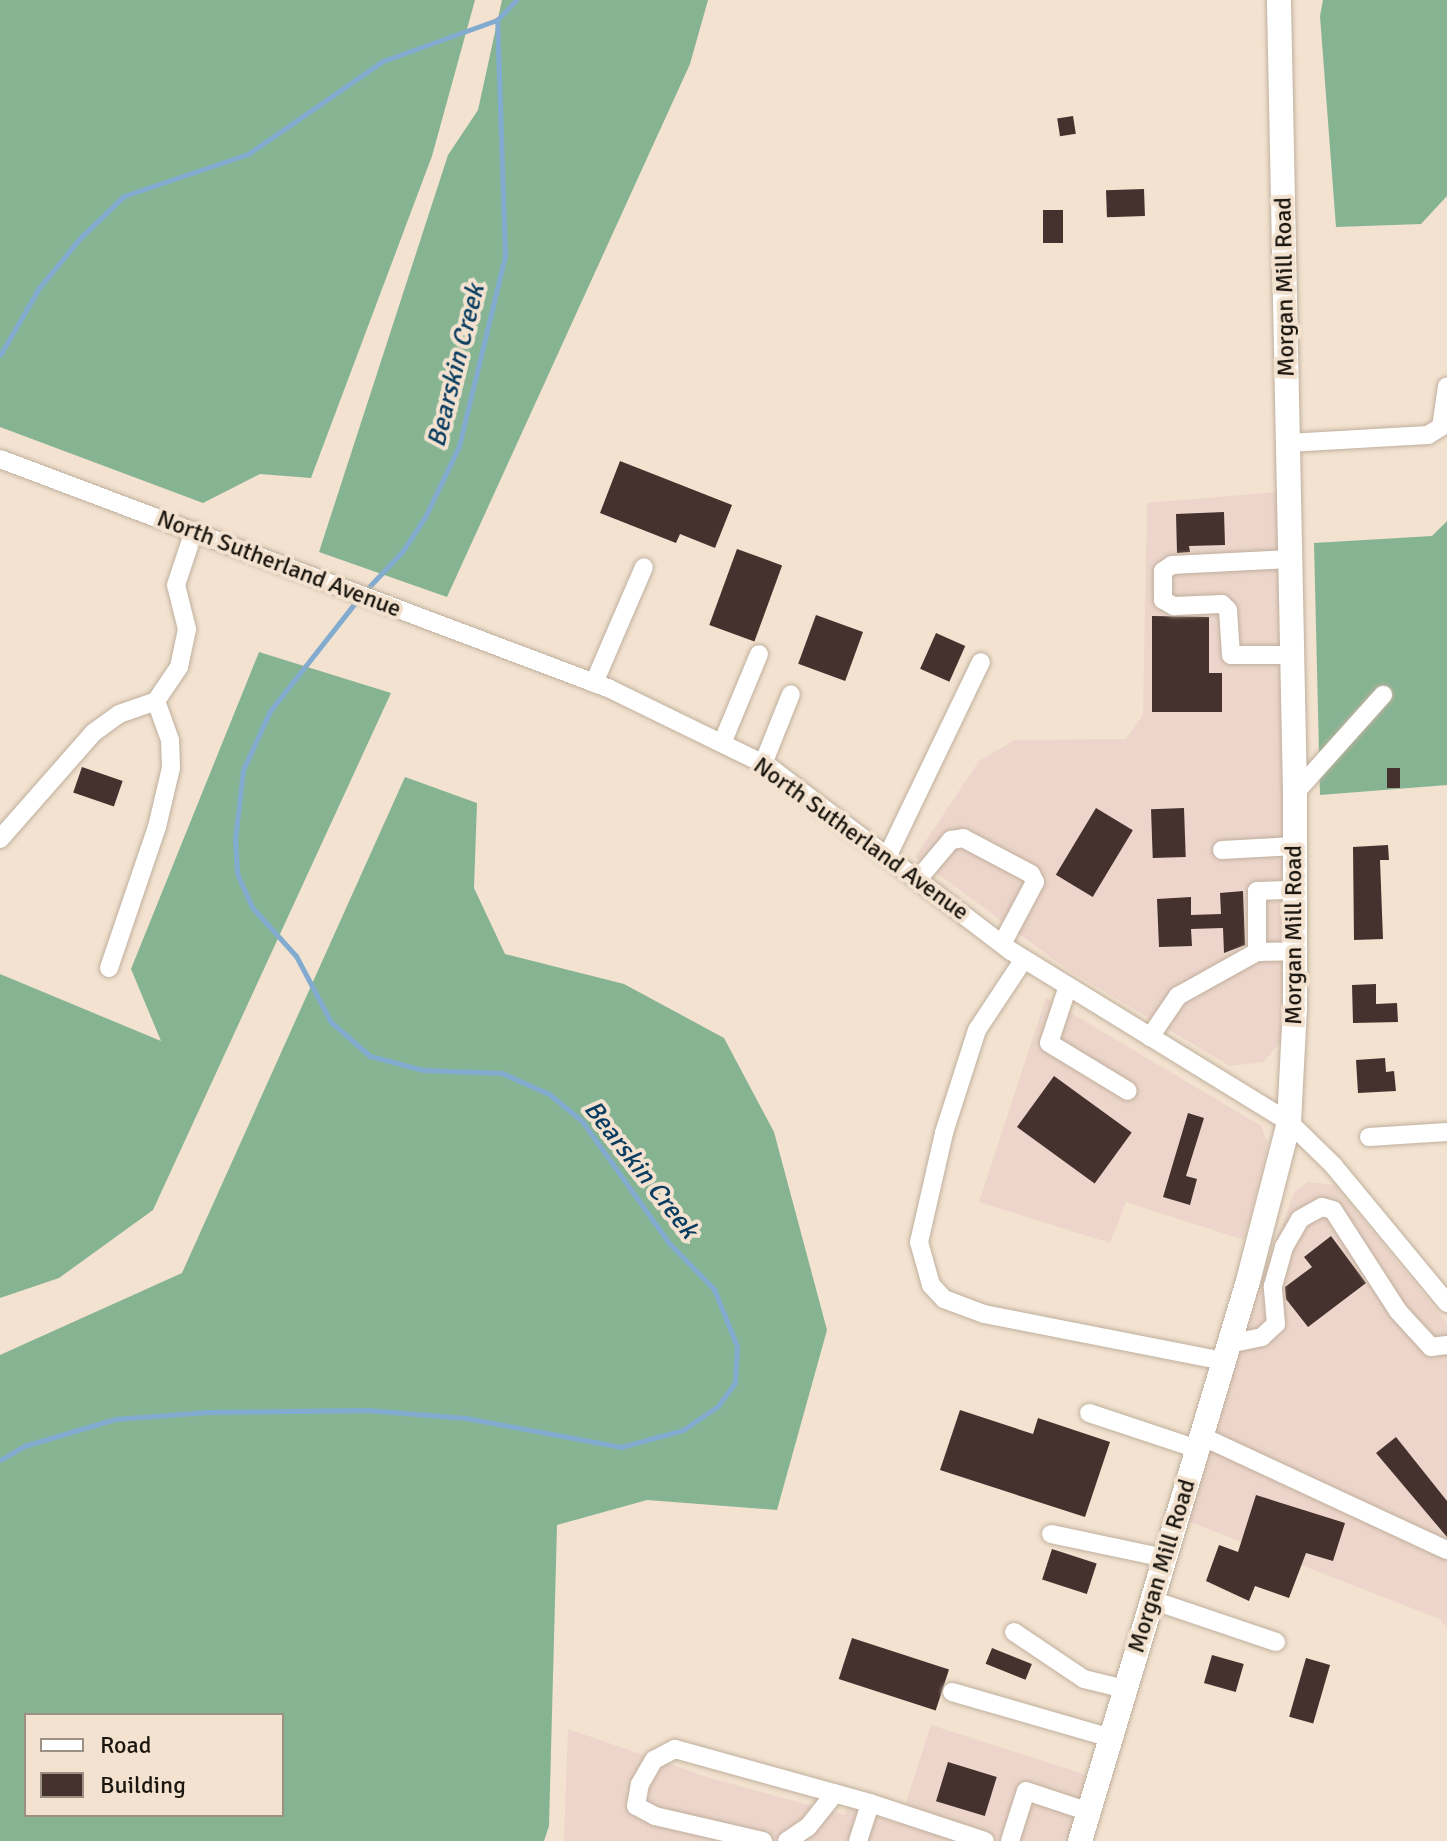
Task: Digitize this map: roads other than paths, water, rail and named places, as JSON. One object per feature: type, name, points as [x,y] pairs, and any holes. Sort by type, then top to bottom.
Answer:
[{"type":"main road","name":"Morgan Mill Road","points":[[1080,1841],[1226,1353],[1289,1122],[1296,951],[1295,793],[1279,0]]},
{"type":"street","points":[[1288,443],[1428,435],[1441,427],[1447,386]]},
{"type":"street","name":"North Sutherland Avenue","points":[[0,459],[594,683],[723,741],[763,764],[1024,959],[1289,1122],[1333,1165],[1447,1303]]},
{"type":"street","points":[[0,839],[93,733],[119,714],[156,701],[179,667],[187,629],[176,585],[194,531]]},
{"type":"street","points":[[1290,559],[1172,565],[1163,571],[1163,600],[1174,606],[1222,604],[1228,610],[1231,655],[1292,655]]},
{"type":"street","points":[[594,683],[644,567]]},
{"type":"street","points":[[723,741],[759,654]]},
{"type":"street","points":[[888,855],[981,662]]},
{"type":"street","points":[[763,764],[791,694]]},
{"type":"street","points":[[1295,793],[1383,695]]},
{"type":"street","points":[[109,968],[157,827],[171,768],[170,740],[156,701]]},
{"type":"street","points":[[919,878],[951,840],[963,838],[1031,874],[1035,882],[1002,944]]},
{"type":"street","points":[[1222,850],[1295,846]]},
{"type":"street","points":[[1257,952],[1257,891],[1295,890]]},
{"type":"street","points":[[1150,1037],[1178,996],[1257,952],[1296,951]]},
{"type":"street","points":[[1024,959],[977,1030],[944,1133],[919,1242],[931,1285],[944,1299],[984,1314],[1226,1353],[1262,1337],[1276,1324],[1273,1286],[1284,1247],[1300,1219],[1322,1207],[1333,1210],[1398,1311],[1431,1347],[1447,1345]]},
{"type":"street","points":[[1068,986],[1049,1043],[1128,1091]]},
{"type":"street","points":[[1369,1137],[1447,1132]]},
{"type":"street","points":[[1266,1211],[1300,1219]]},
{"type":"street","points":[[1089,1413],[1199,1442],[1447,1550]]},
{"type":"street","points":[[1051,1534],[1165,1558]]},
{"type":"street","points":[[1152,1600],[1276,1642]]},
{"type":"street","points":[[1014,1632],[1084,1679],[1125,1689]]},
{"type":"street","points":[[952,1692],[1111,1738]]},
{"type":"street","points":[[763,1841],[655,1816],[636,1806],[640,1784],[654,1760],[675,1749],[870,1803],[985,1841]]},
{"type":"street","points":[[1010,1841],[1026,1791],[1089,1812]]},
{"type":"street","points":[[787,1841],[808,1827],[835,1793]]},
{"type":"street","points":[[858,1841],[870,1803]]},
{"type":"waterway","name":"Bearskin Creek","points":[[365,591],[402,552],[425,517],[459,446],[505,256],[497,20],[516,0]]},
{"type":"waterway","points":[[0,355],[39,288],[80,238],[124,196],[248,154],[383,61],[497,20]]},
{"type":"waterway","name":"Bearskin Creek","points":[[0,1460],[24,1446],[115,1419],[208,1412],[367,1410],[466,1418],[621,1447],[683,1430],[718,1406],[735,1383],[737,1346],[714,1289],[669,1243],[582,1121],[549,1094],[502,1073],[423,1070],[370,1056],[331,1022],[296,956],[252,907],[237,873],[235,840],[243,770],[270,711],[358,599]]}]
